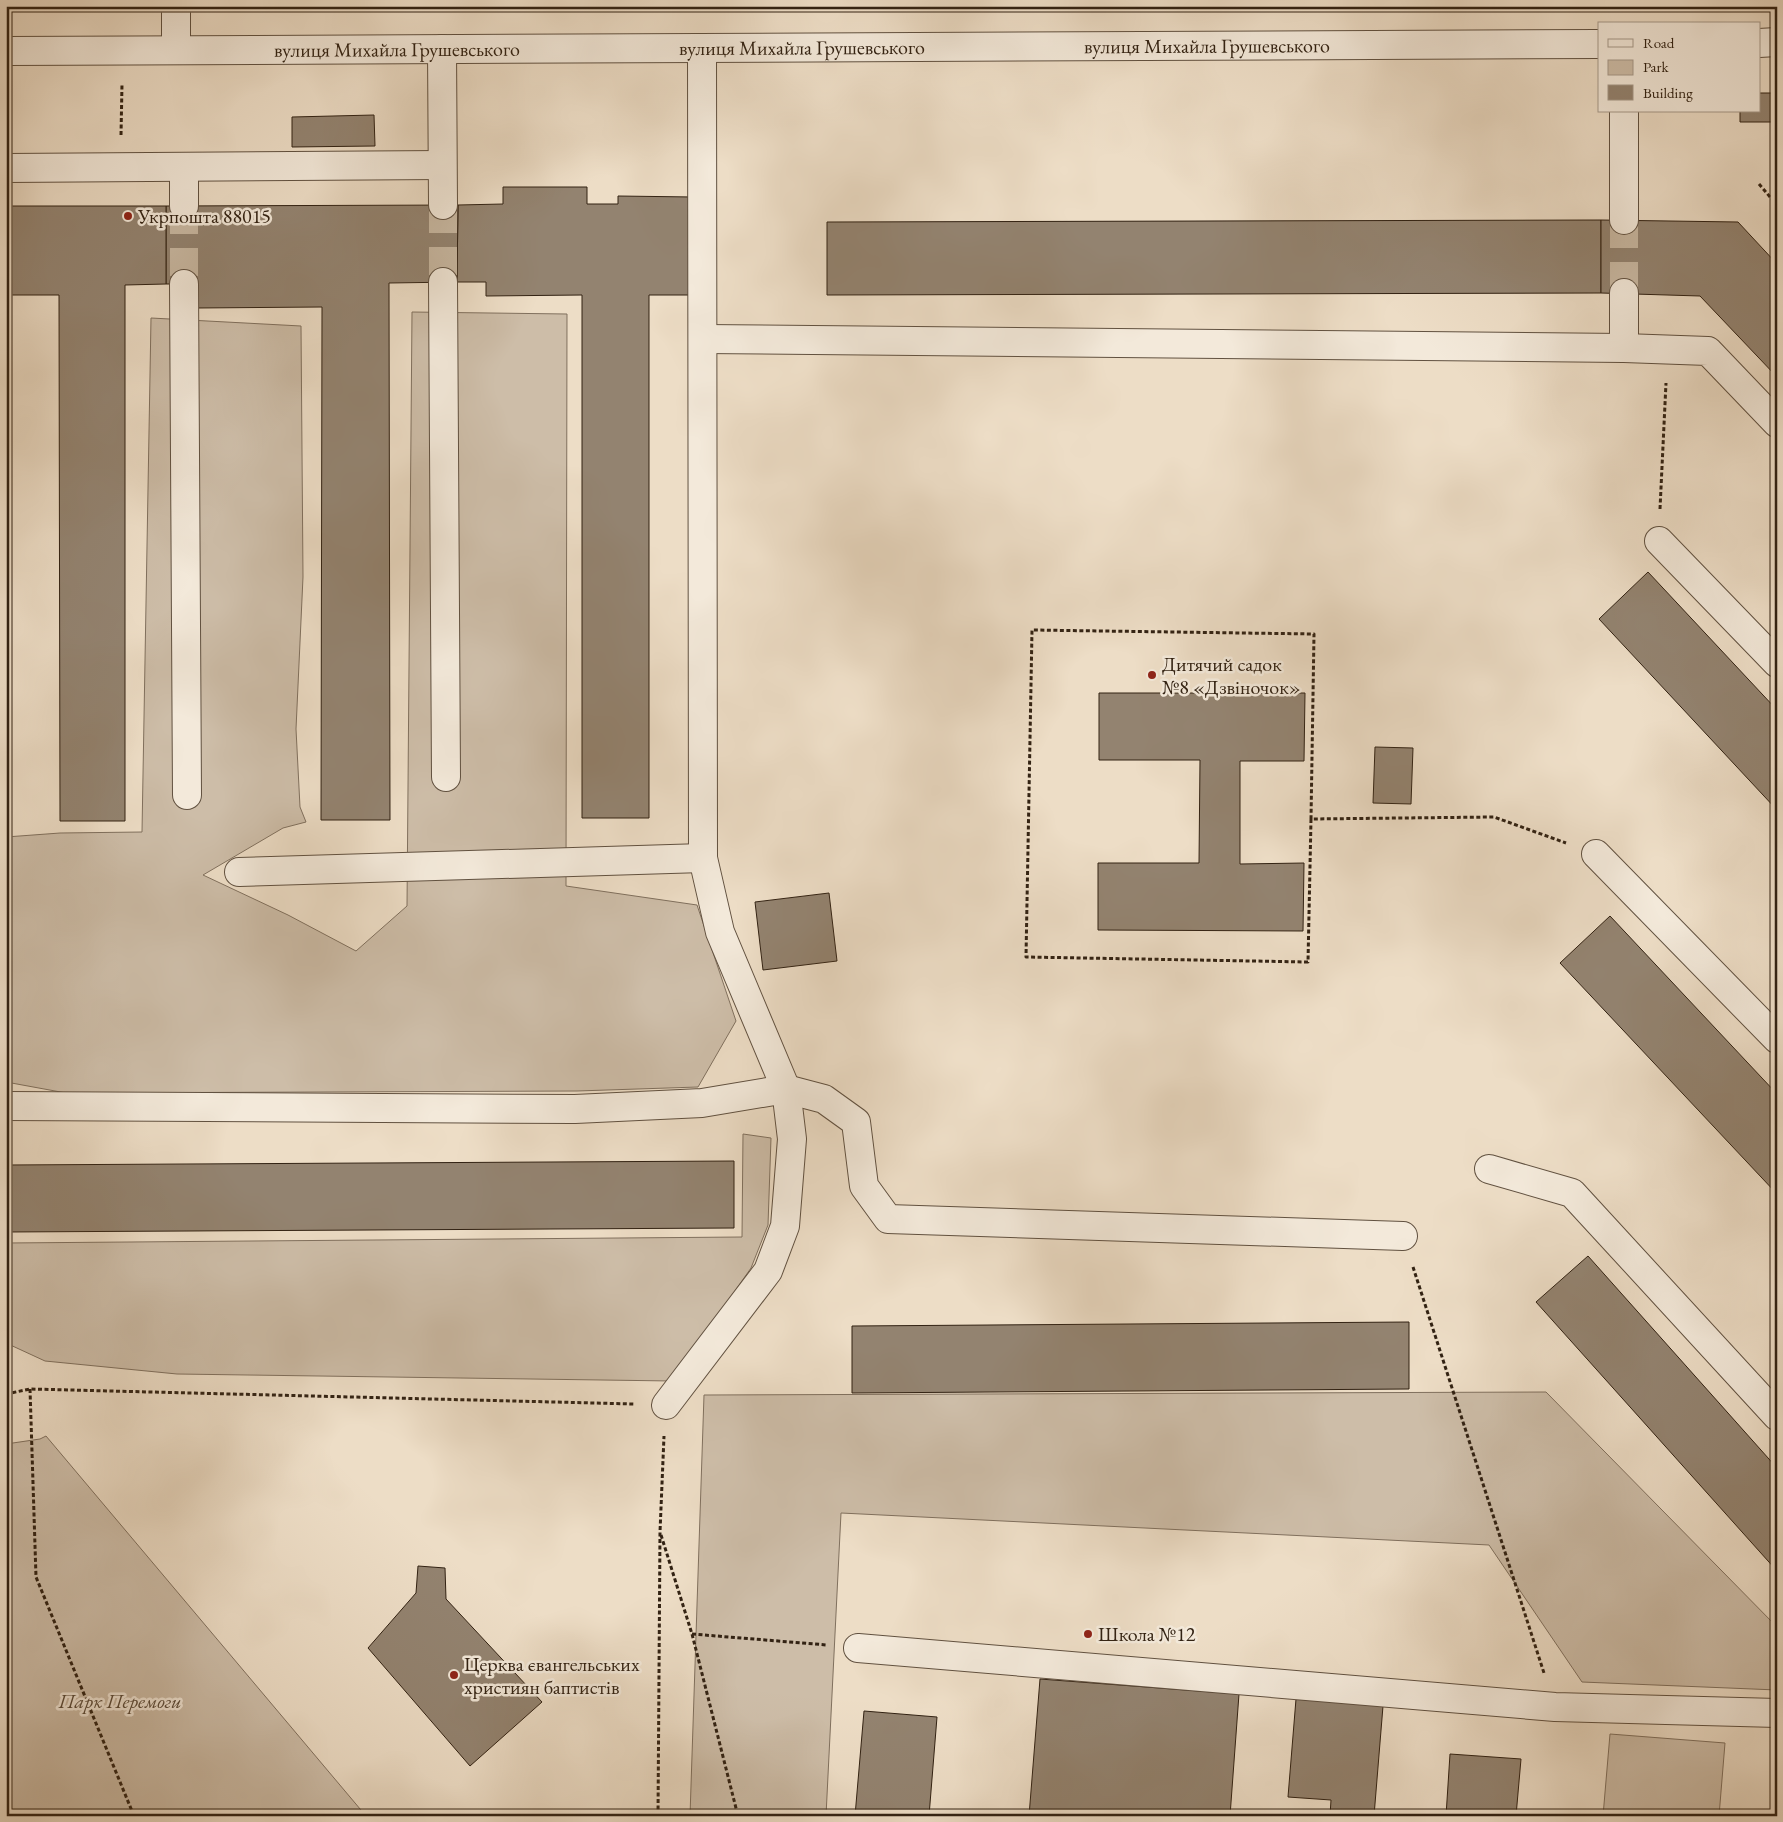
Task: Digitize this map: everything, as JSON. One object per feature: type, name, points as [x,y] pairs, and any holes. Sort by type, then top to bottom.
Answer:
[{"type":"street","points":[[176,6],[176,50]]},
{"type":"street","points":[[1760,43],[1777,42]]},
{"type":"street","name":"вулиця Михайла Грушевського","points":[[6,51],[1598,44]]},
{"type":"street","points":[[666,1405],[768,1271],[785,1226],[792,1139],[786,1089],[720,932],[703,858],[702,48]]},
{"type":"street","points":[[442,49],[442,205]]},
{"type":"street","points":[[1624,112],[1624,220]]},
{"type":"street","points":[[6,168],[442,165]]},
{"type":"street","points":[[184,167],[184,206]]},
{"type":"street","points":[[443,282],[446,777]]},
{"type":"street","points":[[184,284],[187,794]]},
{"type":"street","points":[[1624,293],[1624,348]]},
{"type":"street","points":[[703,339],[1624,348],[1708,351],[1777,423]]},
{"type":"street","points":[[1659,541],[1777,663]]},
{"type":"street","points":[[1596,854],[1777,1039]]},
{"type":"street","points":[[239,872],[703,858]]},
{"type":"street","points":[[6,1106],[575,1109],[702,1103],[786,1089],[824,1099],[856,1122],[864,1186],[888,1220],[1403,1236]]},
{"type":"street","points":[[1489,1169],[1572,1193],[1777,1416]]},
{"type":"street","points":[[858,1648],[1555,1707],[1777,1713]]},
{"type":"path","points":[[120,167],[123,50]]},
{"type":"path","points":[[1759,184],[1777,204]]},
{"type":"path","points":[[1659,541],[1668,350]]},
{"type":"path","points":[[1032,630],[1314,634],[1311,819],[1308,962],[1026,957],[1032,630]]},
{"type":"path","points":[[1311,819],[1494,817],[1596,854]]},
{"type":"path","points":[[1403,1236],[1555,1707]]},
{"type":"path","points":[[30,1389],[36,1577],[134,1816]]},
{"type":"path","points":[[6,1394],[30,1389],[666,1405],[660,1532],[658,1816]]},
{"type":"path","points":[[660,1532],[692,1634],[738,1816]]},
{"type":"path","points":[[692,1634],[858,1648]]},
{"type":"green space","points":[[412,312],[567,314],[566,886],[697,905],[736,1021],[698,1087],[577,1091],[66,1093],[6,1082],[6,837],[60,833],[142,832],[151,318],[301,326],[303,577],[296,729],[300,807],[306,822],[283,828],[203,875],[288,915],[356,951],[407,906]]},
{"type":"green space","points":[[743,1134],[771,1138],[768,1225],[751,1268],[672,1381],[177,1374],[45,1361],[6,1343],[6,1243],[742,1237]]},
{"type":"green space","points":[[1546,1392],[1777,1627],[1777,1690],[1582,1682],[1489,1545],[841,1513],[826,1816],[690,1816],[704,1395]]},
{"type":"green space","name":"Парк Перемоги","points":[[46,1436],[366,1816],[6,1816],[6,1444],[40,1439]]},
{"type":"green space","points":[[1610,1734],[1725,1743],[1719,1816],[1603,1816]]},
{"type":"building","points":[[1760,93],[1777,93],[1777,122],[1740,122],[1740,112],[1760,112]]},
{"type":"building","points":[[374,115],[375,146],[292,147],[292,117]]},
{"type":"building","points":[[503,187],[587,187],[587,204],[618,204],[618,196],[693,197],[692,295],[649,295],[649,818],[582,818],[582,295],[486,296],[486,282],[457,282],[458,205],[503,204]]},
{"type":"building","points":[[458,205],[457,282],[389,283],[390,820],[321,820],[322,307],[197,308],[184,284],[166,284],[166,206]]},
{"type":"building","points":[[6,206],[166,206],[166,284],[125,285],[125,821],[60,821],[59,295],[6,295]]},
{"type":"building","points":[[1601,220],[1601,293],[827,295],[827,222]]},
{"type":"building","points":[[1601,220],[1738,222],[1777,264],[1777,377],[1700,296],[1601,293]]},
{"type":"building","points":[[1648,572],[1777,710],[1777,810],[1599,619]]},
{"type":"building","points":[[1099,693],[1305,693],[1304,761],[1240,761],[1240,864],[1304,863],[1303,931],[1098,930],[1098,863],[1199,863],[1200,760],[1099,760]]},
{"type":"building","points":[[1375,747],[1413,748],[1411,804],[1373,803]]},
{"type":"building","points":[[829,893],[837,961],[763,970],[755,902]]},
{"type":"building","points":[[1610,916],[1777,1094],[1777,1194],[1560,963]]},
{"type":"building","points":[[734,1161],[734,1228],[6,1232],[6,1165]]},
{"type":"building","points":[[1588,1256],[1777,1468],[1777,1571],[1536,1302]]},
{"type":"building","points":[[1409,1322],[1409,1389],[852,1393],[852,1326]]},
{"type":"building","name":"Церква євангельських християн баптистів","points":[[418,1566],[445,1568],[446,1599],[542,1702],[470,1766],[368,1648],[416,1593]]},
{"type":"building","points":[[1040,1679],[1239,1694],[1230,1816],[1029,1816]]},
{"type":"building","points":[[1296,1699],[1383,1706],[1374,1816],[1330,1816],[1331,1800],[1288,1797]]},
{"type":"building","points":[[864,1711],[937,1717],[929,1816],[855,1816]]},
{"type":"building","points":[[1450,1754],[1521,1759],[1516,1816],[1446,1816]]},
{"type":"tunnel","points":[[443,205],[443,282]]},
{"type":"tunnel","points":[[184,206],[184,284]]},
{"type":"tunnel","points":[[1624,220],[1624,293]]},
{"type":"place","name":"Укрпошта 88015","points":[[128,216]]},
{"type":"place","name":"Дитячий садок №8 «Дзвіночок»","points":[[1152,675]]},
{"type":"place","name":"Школа №12","points":[[1088,1634]]},
{"type":"place","name":"Церква євангельських християн баптистів","points":[[454,1675]]}]
